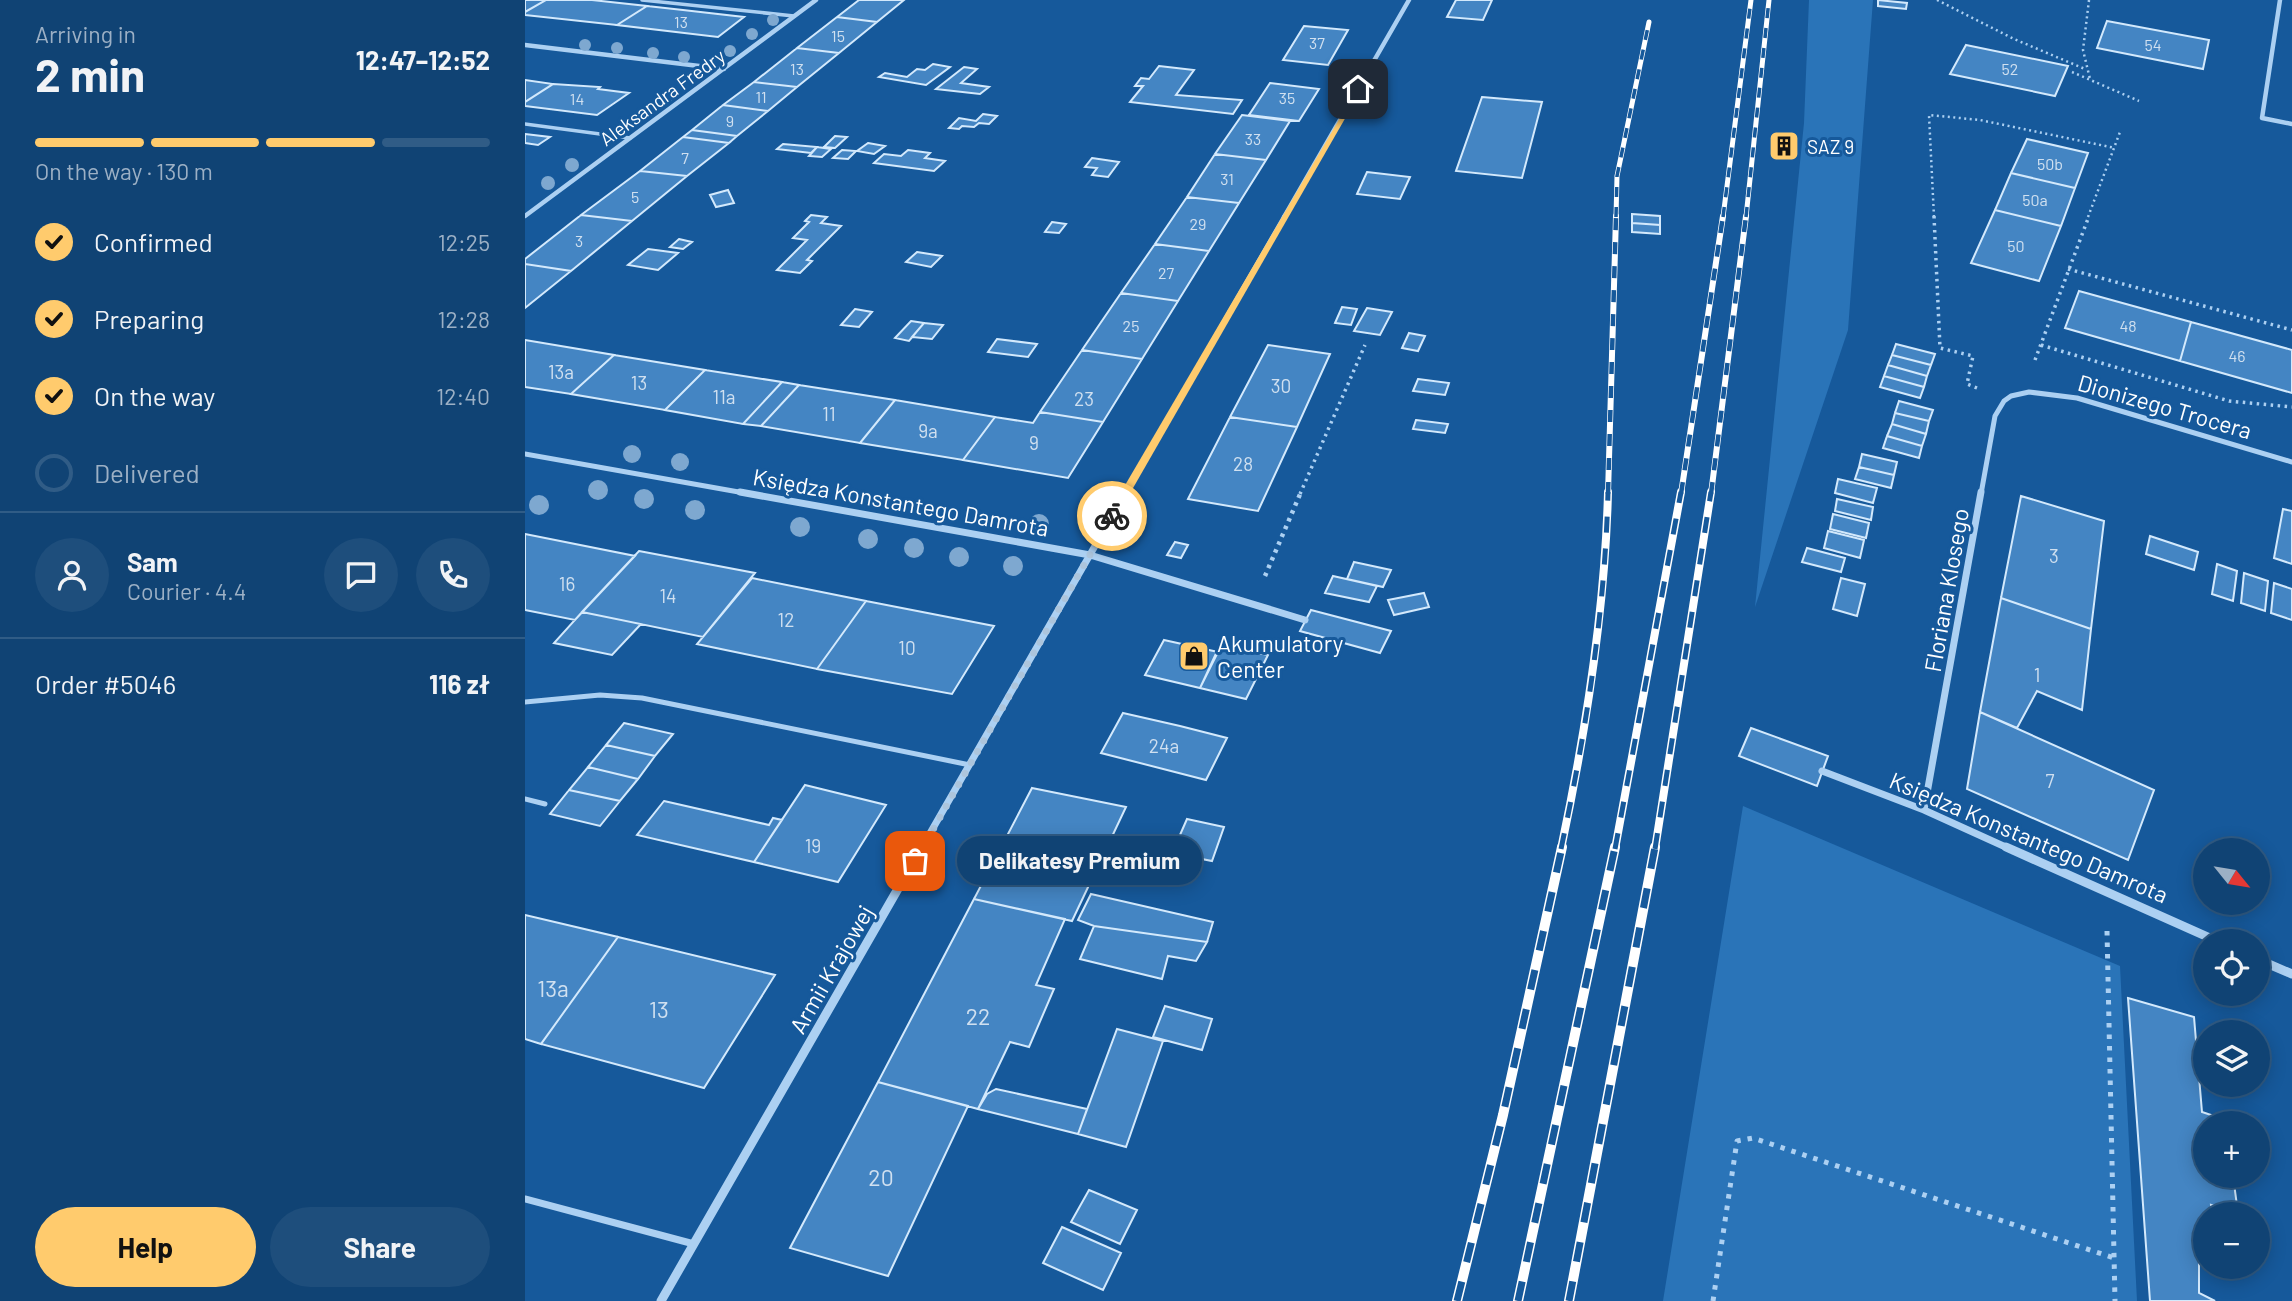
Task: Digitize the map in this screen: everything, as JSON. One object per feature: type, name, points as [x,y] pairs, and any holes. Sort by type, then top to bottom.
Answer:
[{"type":"street","name":"Aleksandra Fredry","points":[[525,216],[816,0]]},
{"type":"street","name":"Armii Krajowej","points":[[661,1301],[1409,0]]},
{"type":"street","points":[[2280,0],[2262,118],[2292,124]]},
{"type":"street","points":[[525,45],[724,69]]},
{"type":"street","points":[[2005,401],[2027,393]]},
{"type":"street","name":"Dionizego Trocera","points":[[2027,393],[2051,393],[2077,398],[2292,462]]},
{"type":"street","name":"Floriana Klosego","points":[[1924,810],[1995,416],[2005,401]]},
{"type":"street","name":"Księdza Konstantego Damrota","points":[[525,454],[1090,555],[1305,620]]},
{"type":"street","name":"Księdza Konstantego Damrota","points":[[1822,771],[1924,810],[2193,931]]},
{"type":"street","points":[[2270,965],[2292,974]]},
{"type":"lane","points":[[642,0],[794,16]]},
{"type":"lane","points":[[525,124],[630,138]]},
{"type":"lane","points":[[525,702],[600,695],[642,698],[970,765]]},
{"type":"lane","points":[[525,799],[545,804]]},
{"type":"lane","points":[[525,1199],[694,1244]]},
{"type":"path","points":[[1937,0],[2014,39],[2085,69]]},
{"type":"path","points":[[2089,0],[2083,37],[2085,69],[2090,79]]},
{"type":"path","points":[[2072,72],[2139,101]]},
{"type":"path","points":[[2005,401],[1967,384],[1973,356],[1940,348],[1929,115],[1980,120],[2115,148]]},
{"type":"path","points":[[2027,393],[2028,381],[2120,132]]},
{"type":"path","points":[[2068,269],[2292,330]]},
{"type":"path","points":[[1253,604],[1365,345]]},
{"type":"path","points":[[2041,345],[2229,401],[2292,407]]},
{"type":"path","points":[[2107,931],[2115,1301]]},
{"type":"path","points":[[1713,1301],[1737,1141],[1753,1138],[2114,1258]]},
{"type":"shaded area","points":[[1809,0],[1873,0],[1848,330],[1755,607],[1804,123]]},
{"type":"shaded area","points":[[1743,806],[2120,966],[2137,1301],[1663,1301]]},
{"type":"building","points":[[525,0],[546,0],[525,12]]},
{"type":"building","points":[[546,0],[592,0],[647,6],[617,25],[525,15],[525,12]]},
{"type":"building","points":[[859,0],[904,0],[877,22],[837,17]]},
{"type":"building","points":[[1456,0],[1492,0],[1483,20],[1447,17]]},
{"type":"building","points":[[1878,0],[1907,3],[1906,9],[1878,6]]},
{"type":"building","points":[[647,6],[744,17],[718,37],[617,25]]},
{"type":"building","points":[[837,17],[877,22],[839,53],[797,48]]},
{"type":"building","points":[[2107,21],[2209,40],[2203,69],[2097,48]]},
{"type":"building","points":[[1304,26],[1348,30],[1328,65],[1283,60]]},
{"type":"building","points":[[1966,45],[2068,66],[2055,96],[1950,74]]},
{"type":"building","points":[[797,48],[839,53],[797,87],[754,82]]},
{"type":"building","points":[[933,64],[950,67],[926,85],[879,77],[885,73],[907,77],[917,69],[925,70]]},
{"type":"building","points":[[1159,66],[1194,70],[1176,95],[1242,100],[1233,114],[1130,102],[1143,86],[1135,86],[1141,78],[1149,79]]},
{"type":"building","points":[[964,67],[977,69],[961,83],[989,87],[980,94],[936,89]]},
{"type":"building","points":[[525,80],[553,84],[525,102]]},
{"type":"building","points":[[754,82],[797,87],[768,111],[723,105]]},
{"type":"building","points":[[1270,83],[1319,89],[1299,121],[1249,115]]},
{"type":"building","points":[[553,84],[600,87],[598,89],[629,93],[597,115],[525,106],[525,102]]},
{"type":"building","points":[[1482,97],[1542,102],[1522,178],[1456,171]]},
{"type":"building","points":[[723,105],[768,111],[737,136],[692,130]]},
{"type":"building","points":[[983,114],[997,116],[989,124],[949,128],[959,118],[976,121]]},
{"type":"building","points":[[1242,115],[1290,121],[1266,160],[1215,154]]},
{"type":"building","points":[[692,130],[737,136],[729,143],[683,137]]},
{"type":"building","points":[[525,134],[550,137],[538,145],[525,143]]},
{"type":"building","points":[[835,136],[847,137],[835,148],[824,147]]},
{"type":"building","points":[[683,137],[729,143],[687,176],[640,171]]},
{"type":"building","points":[[2027,139],[2088,153],[2075,188],[2011,173]]},
{"type":"building","name":"SAZ 9","points":[[1777,140],[1791,141],[1790,152],[1776,151]]},
{"type":"building","points":[[868,143],[885,146],[874,154],[857,151]]},
{"type":"building","points":[[783,144],[817,147],[811,153],[777,149]]},
{"type":"building","points":[[817,147],[831,149],[822,157],[809,156]]},
{"type":"building","points":[[842,150],[856,151],[848,159],[833,158]]},
{"type":"building","points":[[908,150],[930,153],[925,158],[945,161],[934,171],[874,163],[884,154],[901,156]]},
{"type":"building","points":[[1215,154],[1266,160],[1239,203],[1187,197]]},
{"type":"building","points":[[1092,158],[1119,162],[1108,177],[1092,175],[1097,168],[1085,167]]},
{"type":"building","points":[[640,171],[687,176],[632,221],[581,215]]},
{"type":"building","points":[[1367,172],[1410,177],[1400,199],[1357,194]]},
{"type":"building","points":[[2011,173],[2075,188],[2061,226],[1995,210]]},
{"type":"building","points":[[728,190],[734,203],[716,207],[710,195]]},
{"type":"building","points":[[1187,197],[1239,203],[1209,251],[1155,244]]},
{"type":"building","points":[[1995,210],[2061,226],[2039,281],[1971,263]]},
{"type":"building","points":[[1632,214],[1660,216],[1660,225],[1632,223]]},
{"type":"building","points":[[581,215],[632,221],[571,271],[525,264],[525,259]]},
{"type":"building","points":[[811,215],[827,217],[821,223],[841,226],[807,260],[812,261],[800,273],[777,270],[807,240],[793,238],[809,222],[805,221]]},
{"type":"building","points":[[1052,222],[1066,224],[1059,233],[1045,232]]},
{"type":"building","points":[[1632,223],[1660,225],[1660,234],[1632,232]]},
{"type":"building","points":[[679,239],[692,242],[683,249],[670,247]]},
{"type":"building","points":[[1155,244],[1209,251],[1178,301],[1121,293]]},
{"type":"building","points":[[648,249],[678,253],[658,270],[628,265]]},
{"type":"building","points":[[917,252],[942,256],[931,267],[906,262]]},
{"type":"building","points":[[525,264],[571,271],[525,308]]},
{"type":"building","points":[[2079,291],[2191,322],[2180,361],[2065,328]]},
{"type":"building","points":[[1121,293],[1178,301],[1142,359],[1082,350]]},
{"type":"building","points":[[1342,307],[1357,309],[1351,325],[1335,323]]},
{"type":"building","points":[[1367,308],[1392,312],[1380,335],[1354,331]]},
{"type":"building","points":[[855,309],[872,312],[859,327],[841,325]]},
{"type":"building","points":[[911,321],[924,323],[909,341],[895,338]]},
{"type":"building","points":[[2191,322],[2292,350],[2292,393],[2180,361]]},
{"type":"building","points":[[924,323],[943,325],[932,339],[912,337]]},
{"type":"building","points":[[1409,333],[1425,336],[1418,351],[1402,348]]},
{"type":"building","points":[[997,339],[1037,344],[1028,357],[988,352]]},
{"type":"building","points":[[525,340],[614,355],[571,394],[525,387]]},
{"type":"building","points":[[1896,344],[1935,354],[1931,365],[1892,355]]},
{"type":"building","points":[[1268,345],[1330,354],[1297,427],[1230,417]]},
{"type":"building","points":[[1082,350],[1142,359],[1103,422],[1040,412]]},
{"type":"building","points":[[614,355],[705,370],[665,410],[571,394]]},
{"type":"building","points":[[1892,355],[1931,365],[1927,376],[1888,365]]},
{"type":"building","points":[[1888,365],[1927,376],[1924,387],[1884,376]]},
{"type":"building","points":[[705,370],[782,382],[743,424],[665,410]]},
{"type":"building","points":[[1884,376],[1924,387],[1920,398],[1880,387]]},
{"type":"building","points":[[1418,379],[1449,383],[1445,395],[1413,391]]},
{"type":"building","points":[[782,382],[799,385],[761,426],[743,424]]},
{"type":"building","points":[[799,385],[895,400],[860,443],[761,426]]},
{"type":"building","points":[[895,400],[995,417],[963,460],[860,443]]},
{"type":"building","points":[[1899,401],[1933,410],[1929,421],[1895,413]]},
{"type":"building","points":[[1040,412],[1103,422],[1068,478],[963,460],[995,417],[1033,423]]},
{"type":"building","points":[[1895,413],[1929,421],[1926,434],[1892,424]]},
{"type":"building","points":[[1230,417],[1297,427],[1258,511],[1188,499]]},
{"type":"building","points":[[1416,420],[1448,424],[1445,433],[1413,429]]},
{"type":"building","points":[[1892,424],[1926,434],[1922,446],[1887,436]]},
{"type":"building","points":[[1887,436],[1922,446],[1919,458],[1883,448]]},
{"type":"building","points":[[1862,454],[1897,462],[1894,475],[1859,467]]},
{"type":"building","points":[[1859,467],[1894,475],[1891,488],[1855,479]]},
{"type":"building","points":[[1838,479],[1877,488],[1873,503],[1835,493]]},
{"type":"building","points":[[2021,496],[2104,521],[2091,629],[2001,598]]},
{"type":"building","points":[[1837,499],[1873,507],[1871,520],[1835,511]]},
{"type":"building","points":[[2283,509],[2292,511],[2292,564],[2274,558]]},
{"type":"building","points":[[1833,514],[1869,523],[1866,538],[1830,529]]},
{"type":"building","points":[[1828,531],[1864,540],[1860,558],[1824,548]]},
{"type":"building","points":[[525,534],[635,556],[575,620],[525,610]]},
{"type":"building","points":[[2150,536],[2198,552],[2194,570],[2146,554]]},
{"type":"building","points":[[1175,542],[1188,545],[1181,558],[1167,555]]},
{"type":"building","points":[[1807,548],[1845,558],[1841,572],[1802,562]]},
{"type":"building","points":[[639,551],[755,573],[703,637],[582,612]]},
{"type":"building","points":[[1354,562],[1391,570],[1383,587],[1347,579]]},
{"type":"building","points":[[2217,564],[2237,571],[2233,601],[2212,594]]},
{"type":"building","points":[[2244,573],[2268,581],[2265,611],[2241,603]]},
{"type":"building","points":[[1333,576],[1377,586],[1369,602],[1325,593]]},
{"type":"building","points":[[752,578],[866,601],[817,669],[697,644]]},
{"type":"building","points":[[1841,578],[1865,584],[1857,616],[1833,609]]},
{"type":"building","points":[[2274,583],[2292,589],[2292,620],[2271,613]]},
{"type":"building","points":[[1424,593],[1429,607],[1394,615],[1388,600]]},
{"type":"building","points":[[2001,598],[2091,629],[2082,710],[2037,691],[2017,728],[1980,712]]},
{"type":"building","points":[[866,601],[994,626],[952,694],[817,669]]},
{"type":"building","points":[[1311,610],[1391,631],[1380,653],[1300,631]]},
{"type":"building","points":[[582,612],[641,624],[612,655],[554,643]]},
{"type":"building","points":[[1164,640],[1218,652],[1200,688],[1145,675]]},
{"type":"building","points":[[1220,645],[1268,655],[1246,699],[1200,688]]},
{"type":"building","points":[[1980,712],[2154,790],[2128,860],[1967,789]]},
{"type":"building","points":[[1123,713],[1227,738],[1206,780],[1101,753]]},
{"type":"building","points":[[624,723],[673,734],[655,756],[606,745]]},
{"type":"building","points":[[1751,728],[1828,756],[1817,786],[1739,756]]},
{"type":"building","points":[[606,745],[655,756],[638,779],[588,767]]},
{"type":"building","points":[[588,767],[638,779],[620,801],[569,790]]},
{"type":"building","points":[[805,785],[886,805],[838,882],[754,862]]},
{"type":"building","points":[[1032,788],[1126,807],[1072,921],[974,899]]},
{"type":"building","points":[[569,790],[620,801],[600,826],[550,814]]},
{"type":"building","points":[[664,801],[769,825],[773,818],[782,820],[754,862],[637,835]]},
{"type":"building","points":[[1187,819],[1224,827],[1212,861],[1172,853]]},
{"type":"building","points":[[1091,894],[1213,922],[1207,942],[1094,926],[1078,920]]},
{"type":"building","points":[[974,899],[1065,919],[1036,985],[1054,989],[1029,1047],[1010,1042],[978,1109],[878,1082]]},
{"type":"building","points":[[525,915],[618,937],[541,1044],[525,1039]]},
{"type":"building","points":[[1094,926],[1207,942],[1196,961],[1168,956],[1162,979],[1080,959]]},
{"type":"building","points":[[618,937],[775,975],[704,1088],[541,1044]]},
{"type":"building","points":[[2128,998],[2194,1017],[2193,1097],[2201,1097],[2202,1111],[2193,1111],[2193,1188],[2235,1188],[2237,1202],[2193,1202],[2193,1279],[2199,1279],[2199,1293],[2215,1301],[2150,1301]]},
{"type":"building","points":[[1165,1006],[1212,1019],[1202,1050],[1153,1037]]},
{"type":"building","points":[[1117,1029],[1163,1041],[1126,1147],[1078,1134]]},
{"type":"building","points":[[878,1082],[968,1106],[888,1276],[790,1248]]},
{"type":"building","points":[[996,1089],[1087,1109],[1078,1134],[978,1109],[987,1094]]},
{"type":"building","points":[[1089,1190],[1137,1210],[1120,1244],[1071,1222]]},
{"type":"building","points":[[1062,1227],[1121,1253],[1103,1290],[1043,1263]]},
{"type":"railway","points":[[1723,217],[1751,0]]},
{"type":"railway","points":[[1746,217],[1769,0]]},
{"type":"railway","points":[[1616,217],[1617,176],[1649,22]]},
{"type":"railway","points":[[1608,494],[1616,216]]},
{"type":"railway","points":[[1681,494],[1723,216]]},
{"type":"railway","points":[[1711,494],[1746,216]]},
{"type":"railway","points":[[1561,849],[1593,671],[1603,582],[1608,492]]},
{"type":"railway","points":[[1615,849],[1681,492]]},
{"type":"railway","points":[[1655,849],[1711,492]]},
{"type":"railway","points":[[1457,1301],[1503,1115],[1562,847]]},
{"type":"railway","points":[[1518,1301],[1615,847]]},
{"type":"railway","points":[[1569,1301],[1655,847]]},
{"type":"way so far","points":[[915,861],[1112,516]]},
{"type":"place","name":"SAZ 9","points":[[1784,146]]},
{"type":"place","name":"Akumulatory Center","points":[[1194,656]]},
{"type":"place","name":"Delikatesy Premium","points":[[915,861]]},
{"type":"route","points":[[1112,516],[1358,89]]}]
